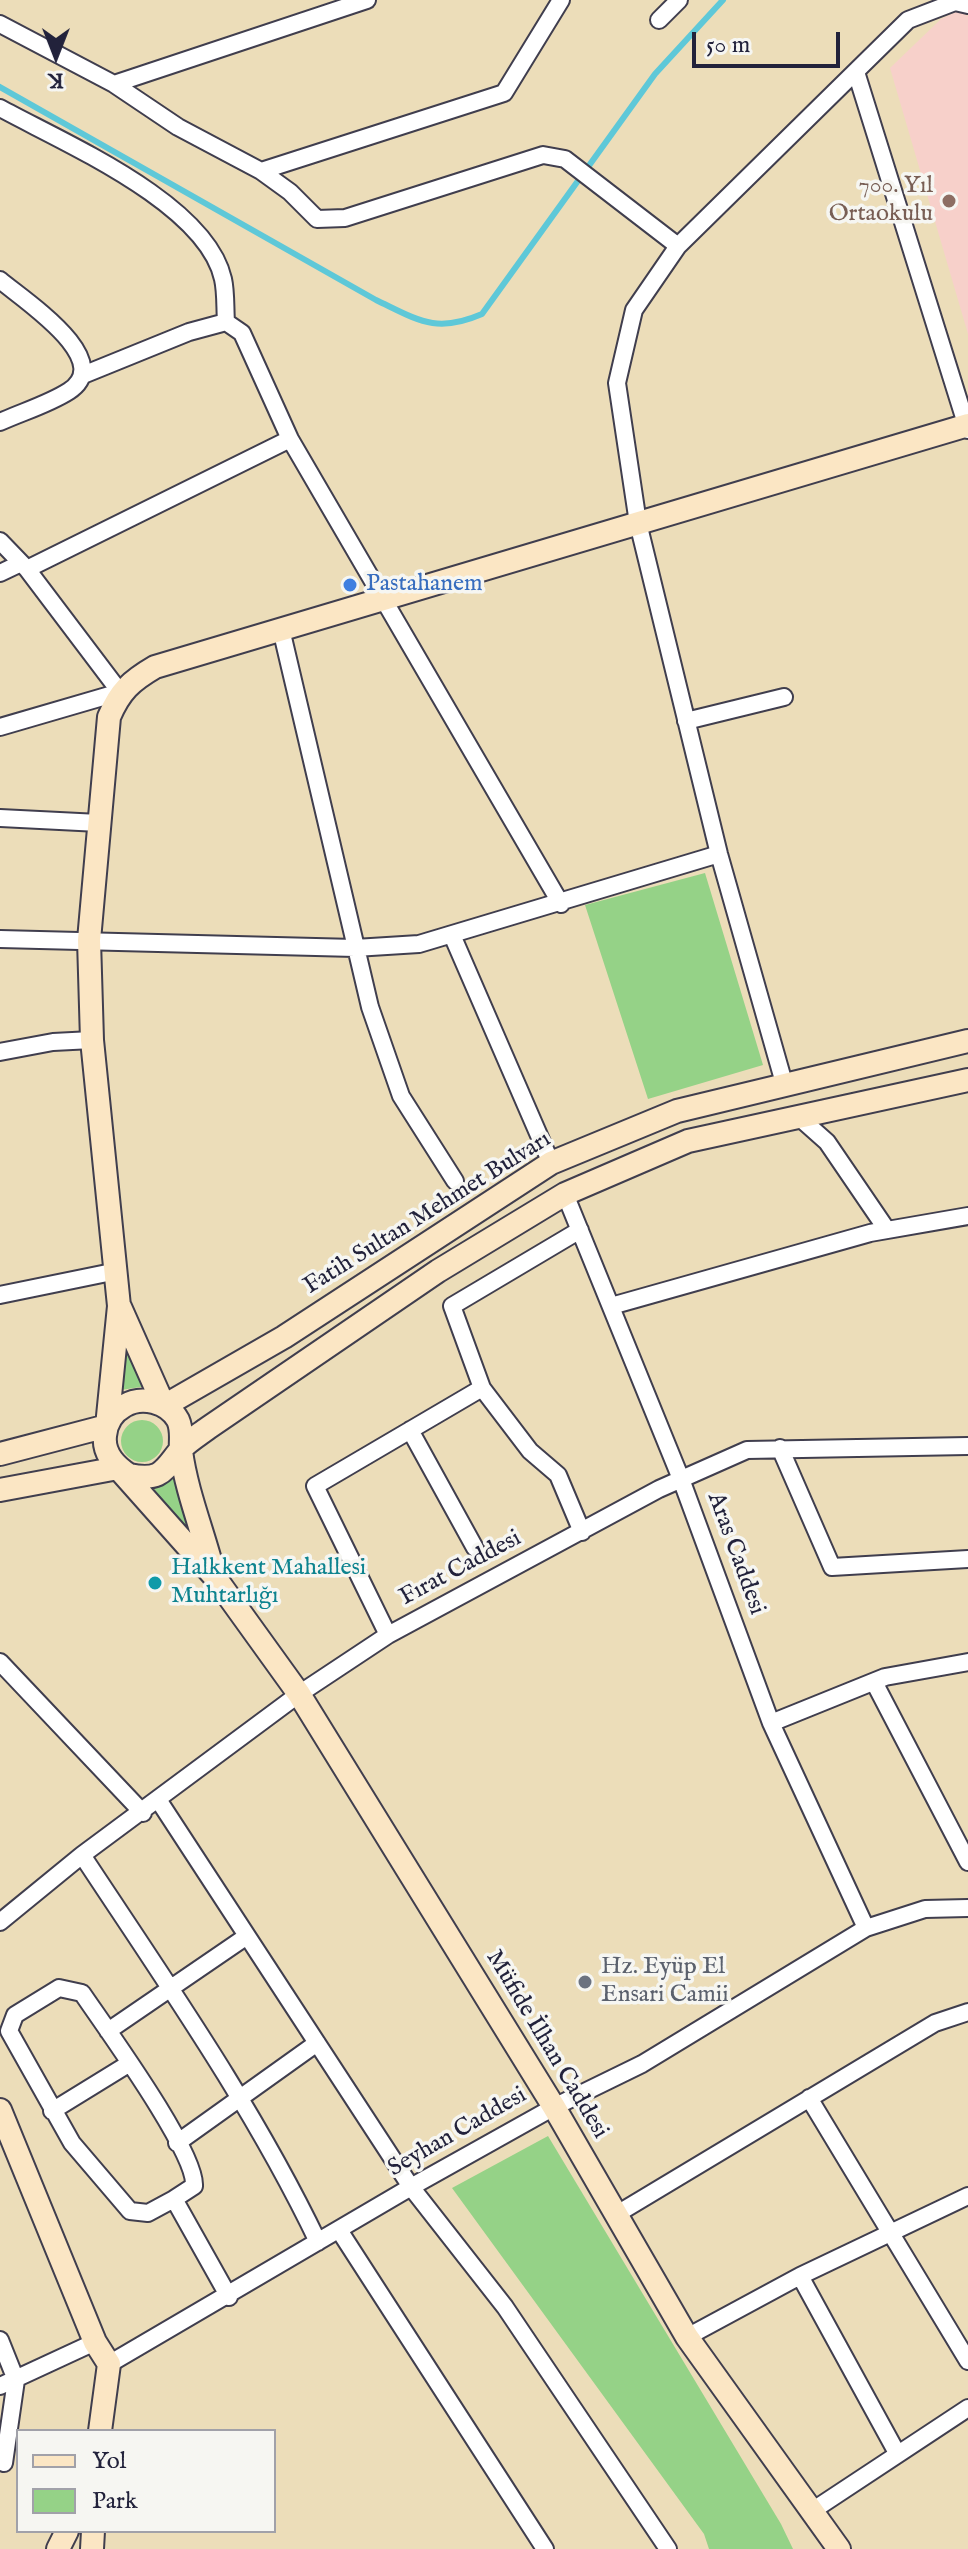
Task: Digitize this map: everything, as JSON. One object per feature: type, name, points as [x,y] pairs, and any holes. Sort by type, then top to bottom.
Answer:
[{"type":"street","points":[[114,84],[367,0]]},
{"type":"street","points":[[261,171],[504,93],[561,0]]},
{"type":"street","points":[[659,20],[679,0]]},
{"type":"street","points":[[784,1083],[719,854],[638,523],[617,383],[634,310],[678,246],[908,20],[955,2],[968,5]]},
{"type":"street","points":[[0,24],[114,84],[178,127],[261,171],[290,192],[317,219],[328,221],[543,155],[572,163],[678,246]]},
{"type":"street","points":[[856,72],[968,427],[155,667],[132,680],[120,692],[109,717],[89,940],[92,1040],[119,1306],[106,1449],[118,1468],[129,1475],[155,1476],[167,1470],[181,1449],[438,1271],[565,1194],[688,1141],[968,1080]]},
{"type":"street","points":[[0,108],[155,193],[199,235],[223,277],[226,322]]},
{"type":"street","points":[[0,280],[76,347],[83,361],[83,375]]},
{"type":"street","points":[[0,422],[72,390],[83,375],[189,332],[226,322],[242,333],[290,439],[561,904]]},
{"type":"street","points":[[0,573],[24,566],[290,439]]},
{"type":"street","points":[[0,541],[24,566],[120,692]]},
{"type":"street","points":[[281,629],[370,1007],[401,1096],[455,1181]]},
{"type":"street","points":[[0,727],[120,692]]},
{"type":"street","points":[[686,721],[784,697]]},
{"type":"street","points":[[0,818],[99,823]]},
{"type":"street","points":[[0,939],[355,948],[419,944],[561,904],[719,854]]},
{"type":"street","points":[[452,935],[551,1163]]},
{"type":"street","points":[[0,1052],[53,1042],[92,1040]]},
{"type":"street","name":"Fatih Sultan Mehmet Bulvarı","points":[[164,1406],[284,1337],[551,1163],[677,1111],[968,1041]]},
{"type":"street","points":[[800,1118],[827,1142],[887,1230]]},
{"type":"street","name":"Aras Caddesi","points":[[565,1194],[681,1479],[771,1723],[866,1928]]},
{"type":"street","points":[[611,1306],[887,1230],[968,1216]]},
{"type":"street","points":[[580,1230],[452,1306],[482,1388],[530,1451],[558,1475],[582,1532]]},
{"type":"street","points":[[0,1295],[117,1271]]},
{"type":"street","points":[[119,1306],[164,1406],[181,1429],[181,1449],[214,1576]]},
{"type":"street","points":[[388,1635],[315,1486],[482,1388]]},
{"type":"street","points":[[0,1454],[107,1426],[112,1416],[130,1402],[142,1400],[164,1406]]},
{"type":"street","points":[[410,1430],[475,1548]]},
{"type":"street","name":"Fırat Caddesi","points":[[0,1922],[82,1855],[143,1813],[299,1694],[388,1635],[681,1479],[747,1450],[968,1446]]},
{"type":"street","points":[[780,1448],[832,1567],[968,1559]]},
{"type":"street","points":[[0,1490],[118,1468]]},
{"type":"street","name":"Müfide İlhan Caddesi","points":[[118,1468],[214,1576],[299,1694],[554,2107],[687,2337],[834,2546]]},
{"type":"street","points":[[0,1662],[143,1813]]},
{"type":"street","points":[[771,1723],[874,1682],[968,1662]]},
{"type":"street","points":[[874,1682],[968,1862]]},
{"type":"street","points":[[159,1801],[411,2187],[505,2307],[668,2549]]},
{"type":"street","points":[[82,1855],[240,2099],[288,2179],[318,2242]]},
{"type":"street","name":"Seyhan Caddesi","points":[[109,2364],[229,2297],[411,2187],[554,2107],[642,2064],[866,1928],[925,1909],[968,1908]]},
{"type":"street","points":[[108,2031],[247,1936]]},
{"type":"street","points":[[59,1988],[71,1989],[82,1993],[130,2063],[195,2177],[194,2186],[148,2213],[130,2211],[72,2143],[9,2031],[15,2015],[59,1988]]},
{"type":"street","points":[[617,2214],[935,2023],[968,2012]]},
{"type":"street","points":[[177,2143],[317,2043]]},
{"type":"street","points":[[52,2111],[130,2063]]},
{"type":"street","points":[[809,2098],[968,2361]]},
{"type":"street","points":[[0,2110],[95,2342],[109,2364],[100,2429]]},
{"type":"street","points":[[687,2337],[800,2276],[968,2196]]},
{"type":"street","points":[[174,2199],[229,2297]]},
{"type":"street","points":[[339,2230],[545,2549]]},
{"type":"street","points":[[800,2276],[897,2453]]},
{"type":"street","points":[[0,2340],[8,2383],[7,2463]]},
{"type":"street","points":[[8,2383],[95,2342]]},
{"type":"street","points":[[812,2511],[968,2408]]},
{"type":"shaded area","name":"700. Yıl Ortaokulu","points":[[958,11],[968,16],[968,334],[890,68],[941,19]]},
{"type":"green space","points":[[705,873],[763,1065],[648,1099],[585,905]]},
{"type":"green space","points":[[122,1326],[147,1386],[121,1390]]},
{"type":"green space","points":[[142,1420],[157,1426],[163,1441],[157,1456],[142,1462],[127,1456],[121,1441],[127,1426]]},
{"type":"green space","points":[[173,1474],[199,1550],[152,1486]]},
{"type":"green space","points":[[548,2136],[781,2524],[793,2549],[709,2549],[704,2534],[452,2188]]},
{"type":"waterway","points":[[0,87],[376,300],[428,322],[452,323],[482,314],[655,74],[723,0]]},
{"type":"place","name":"700. Yıl Ortaokulu","points":[[949,201]]},
{"type":"place","name":"Pastahanem","points":[[350,585]]},
{"type":"place","name":"Halkkent Mahallesi Muhtarlığı","points":[[155,1583]]},
{"type":"place","name":"Hz. Eyüp El Ensari Camii","points":[[585,1982]]}]
